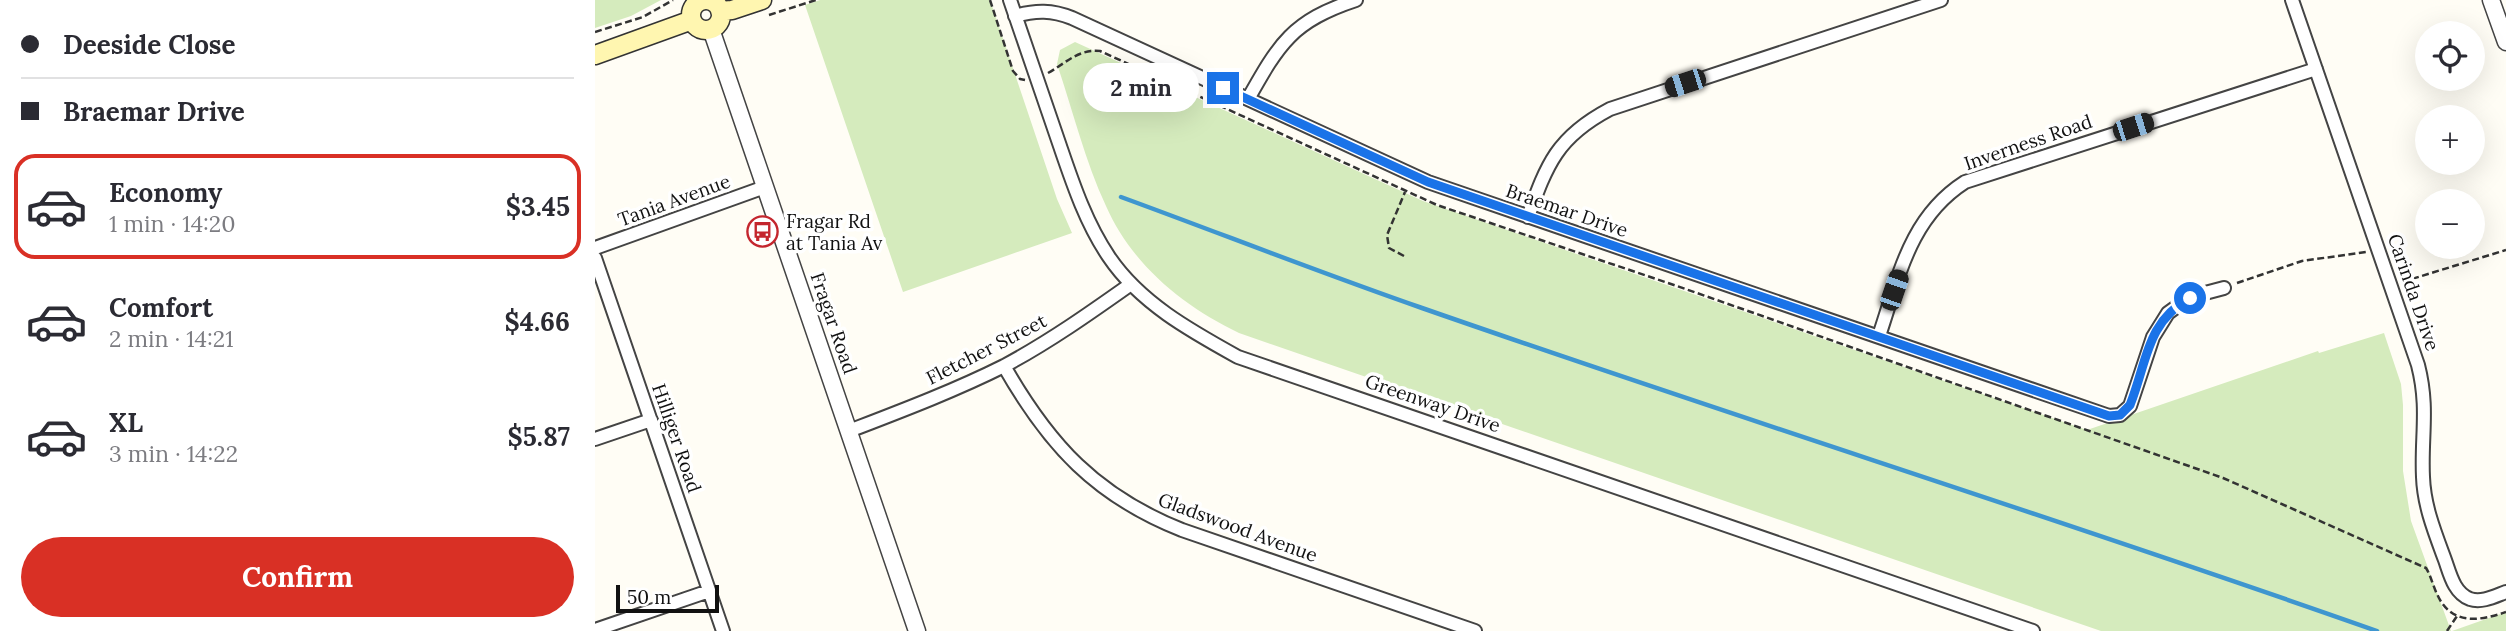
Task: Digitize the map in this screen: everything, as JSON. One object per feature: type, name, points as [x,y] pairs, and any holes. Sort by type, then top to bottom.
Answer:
[{"type":"main road","points":[[720,10],[718,24],[711,29],[697,27],[692,20],[695,6],[703,0],[711,2],[720,10],[763,8]]},
{"type":"main road","points":[[595,55],[692,20]]},
{"type":"street","name":"Greenway Drive","points":[[1010,0],[1083,211],[1109,258],[1131,284],[1181,324],[1238,356],[1997,625],[2033,631]]},
{"type":"street","points":[[1248,99],[1274,52],[1290,35],[1317,15],[1356,0]]},
{"type":"street","points":[[1528,217],[1545,171],[1557,151],[1585,124],[1610,109],[1941,0]]},
{"type":"street","name":"Carinda Drive","points":[[2292,0],[2422,381],[2426,425],[2423,476],[2431,522],[2453,583],[2469,598],[2481,600],[2506,592]]},
{"type":"street","points":[[2491,0],[2506,42]]},
{"type":"street","name":"Braemar Drive","points":[[1016,16],[1042,11],[1057,12],[1428,182],[2104,415],[2120,415],[2130,405],[2153,337],[2168,313],[2190,298],[2224,288]]},
{"type":"street","name":"Fragar Road","points":[[711,29],[917,631]]},
{"type":"street","name":"Inverness Road","points":[[1879,336],[1919,226],[1941,200],[1965,182],[2315,69]]},
{"type":"street","name":"Tania Avenue","points":[[595,248],[765,187]]},
{"type":"street","name":"Hilliger Road","points":[[595,258],[723,631]]},
{"type":"street","name":"Fletcher Street","points":[[849,431],[951,391],[1004,366],[1053,338],[1131,284]]},
{"type":"street","name":"Gladswood Avenue","points":[[1004,366],[1033,414],[1061,450],[1120,500],[1155,520],[1475,631]]},
{"type":"street","points":[[595,439],[651,420]]},
{"type":"street","points":[[595,630],[709,591]]},
{"type":"path","points":[[595,32],[643,17],[673,0]]},
{"type":"path","points":[[763,8],[816,0]]},
{"type":"path","points":[[991,0],[1013,71],[1024,80]]},
{"type":"path","points":[[1050,72],[1077,54],[1090,50],[1100,51],[1437,205],[1689,290],[2223,478],[2426,568],[2442,603],[2457,616],[2479,620],[2506,612]]},
{"type":"path","points":[[1404,256],[1389,248],[1386,238],[1405,192]]},
{"type":"path","points":[[2224,288],[2302,261],[2365,253],[2378,247]]},
{"type":"path","points":[[2411,279],[2506,250]]},
{"type":"path","points":[[2447,631],[2457,616]]},
{"type":"green space","points":[[595,0],[661,0],[631,16],[595,28]]},
{"type":"green space","points":[[820,0],[990,0],[1057,199],[1072,233],[903,292],[805,5]]},
{"type":"green space","points":[[1075,42],[1423,201],[2087,430],[2318,351],[2319,353],[2384,333],[2401,384],[2403,471],[2411,521],[2451,631],[2101,631],[1239,333],[1198,310],[1161,282],[1130,247],[1117,227],[1092,171],[1057,64],[1060,50]]},
{"type":"green space","points":[[2506,612],[2506,631],[2452,631]]},
{"type":"waterway","points":[[1121,197],[1422,308],[2377,631]]},
{"type":"place","name":"Fragar Rd at Tania Av","points":[[763,232]]},
{"type":"route","points":[[1223,88],[1428,182],[2104,415],[2120,415],[2130,405],[2158,327],[2175,306],[2190,298]]}]
